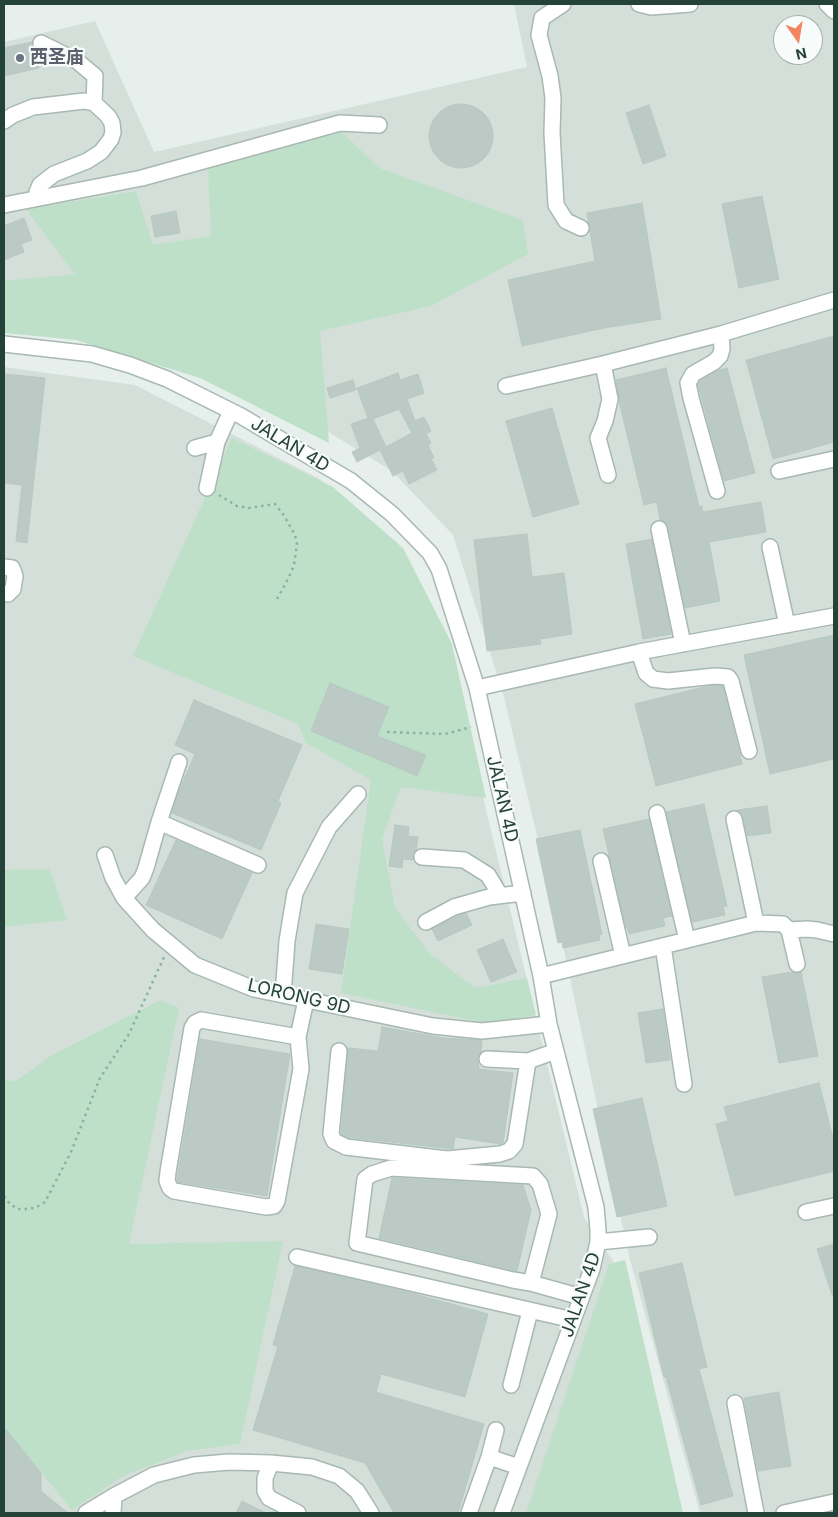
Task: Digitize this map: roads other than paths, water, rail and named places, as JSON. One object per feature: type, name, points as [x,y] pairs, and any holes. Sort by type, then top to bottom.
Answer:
[{"type":"street","points":[[562,4],[542,18],[538,35],[550,76],[553,98],[552,133],[556,205],[566,221],[581,228]]},
{"type":"street","points":[[639,4],[651,6],[690,4]]},
{"type":"street","points":[[826,4],[834,11]]},
{"type":"street","points":[[42,43],[78,61],[96,76],[94,103]]},
{"type":"street","points":[[4,121],[33,107],[84,102],[94,103],[108,116],[112,123],[113,132],[111,139],[101,152],[46,179],[40,185],[36,198]]},
{"type":"street","points":[[4,205],[142,178],[340,123],[378,125]]},
{"type":"street","points":[[506,386],[721,334],[834,300]]},
{"type":"street","points":[[717,491],[688,383],[693,374],[714,362],[720,356],[722,350],[721,334]]},
{"type":"street","name":"JALAN 4D","points":[[4,344],[100,356],[167,379],[231,411],[350,481],[392,514],[430,553],[439,569],[477,688],[541,976],[549,1024],[596,1207],[598,1242],[592,1269],[502,1513]]},
{"type":"street","points":[[603,364],[610,399],[605,421],[598,438],[608,475]]},
{"type":"street","points":[[207,488],[218,442],[231,411]]},
{"type":"street","points":[[196,448],[218,442]]},
{"type":"street","points":[[779,471],[834,460]]},
{"type":"street","points":[[659,529],[682,644]]},
{"type":"street","points":[[770,547],[787,625]]},
{"type":"street","points":[[4,567],[12,568],[15,576],[14,589],[8,594],[4,593]]},
{"type":"street","points":[[477,688],[639,652],[834,616]]},
{"type":"street","points":[[639,652],[646,673],[653,679],[668,681],[715,676],[728,678],[731,681],[749,751]]},
{"type":"street","points":[[124,898],[142,878],[179,762]]},
{"type":"street","points":[[283,995],[287,941],[295,892],[329,827],[358,794]]},
{"type":"street","points":[[657,813],[686,940]]},
{"type":"street","points":[[734,819],[756,923]]},
{"type":"street","points":[[159,822],[258,865]]},
{"type":"street","name":"LORONG 9D","points":[[105,855],[113,878],[124,898],[153,930],[195,966],[254,989],[433,1026],[482,1031],[549,1024]]},
{"type":"street","points":[[422,857],[464,860],[488,875],[500,895]]},
{"type":"street","points":[[601,861],[623,956]]},
{"type":"street","points":[[426,922],[454,907],[500,895],[523,893]]},
{"type":"street","points":[[541,976],[756,923],[783,924],[789,930],[797,964]]},
{"type":"street","points":[[789,930],[812,929],[834,934]]},
{"type":"street","points":[[662,946],[684,1084]]},
{"type":"street","points":[[298,1036],[200,1020],[195,1022],[192,1028],[168,1172],[167,1182],[174,1192],[266,1207],[274,1206],[277,1202],[301,1069],[298,1036],[306,1000]]},
{"type":"street","points":[[339,1051],[331,1134],[334,1141],[346,1147],[447,1159],[509,1152],[515,1144],[528,1061]]},
{"type":"street","points":[[487,1059],[528,1061],[556,1051]]},
{"type":"street","points":[[531,1283],[549,1214],[540,1184],[533,1176],[391,1168],[365,1178],[357,1243],[531,1283],[581,1297]]},
{"type":"street","points":[[806,1212],[834,1206]]},
{"type":"street","points":[[598,1242],[649,1238]]},
{"type":"street","points":[[297,1257],[573,1320]]},
{"type":"street","points":[[511,1385],[530,1310]]},
{"type":"street","points":[[735,1403],[756,1513]]},
{"type":"street","points":[[469,1513],[489,1457],[496,1430]]},
{"type":"street","points":[[489,1457],[519,1467]]},
{"type":"street","points":[[86,1513],[154,1475],[194,1465],[229,1462],[271,1463],[312,1467],[339,1476],[356,1491],[371,1513]]},
{"type":"street","points":[[271,1463],[265,1478],[265,1490],[269,1498],[298,1513]]},
{"type":"street","points":[[113,1513],[114,1496]]},
{"type":"street","points":[[784,1513],[829,1506]]},
{"type":"place","name":"西圣庙","points":[[20,58]]}]
